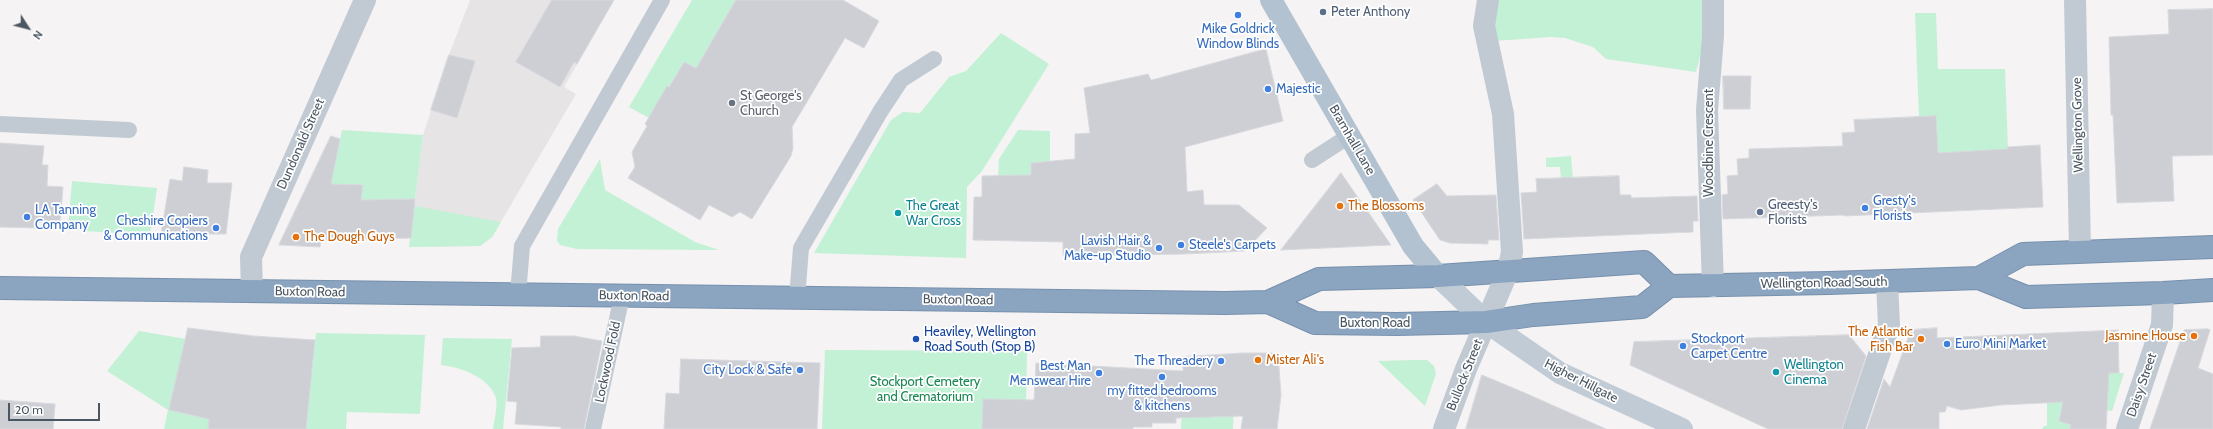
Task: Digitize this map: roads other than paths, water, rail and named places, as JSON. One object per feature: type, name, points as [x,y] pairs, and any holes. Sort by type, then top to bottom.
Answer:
[{"type":"highway","name":"Wellington Road South","points":[[1980,278],[2023,254],[2213,247]]},
{"type":"highway","points":[[1438,276],[1508,270],[1644,262],[1669,286],[1642,307],[1533,315],[1486,322]]},
{"type":"highway","name":"Buxton Road","points":[[0,288],[1225,303],[1268,302],[1319,279],[1438,276]]},
{"type":"highway","name":"Wellington Road South","points":[[1669,286],[1887,282],[1980,278],[2026,297],[2213,290]]},
{"type":"highway","name":"Buxton Road","points":[[1268,302],[1315,323],[1486,322]]},
{"type":"main road","name":"Bramhall Lane","points":[[1271,0],[1413,246],[1438,276]]},
{"type":"street","name":"Dundonald Street","points":[[252,291],[250,257],[365,0]]},
{"type":"street","points":[[1488,0],[1484,26],[1503,114],[1506,144],[1512,252],[1508,270]]},
{"type":"street","name":"Woodbine Crescent","points":[[1712,286],[1707,110],[1713,36],[1713,0]]},
{"type":"street","name":"Wellington Grove","points":[[2074,0],[2080,251]]},
{"type":"street","name":"Bullock Street","points":[[1444,429],[1508,270]]},
{"type":"street","name":"Higher Hillgate","points":[[1438,276],[1486,322],[1560,373],[1649,422],[1682,429]]},
{"type":"street","points":[[1854,429],[1889,325],[1887,282]]},
{"type":"street","name":"Daisy Street","points":[[2127,429],[2162,324],[2163,293]]},
{"type":"lane","points":[[518,294],[522,246],[662,0]]},
{"type":"lane","points":[[797,298],[801,248],[809,234],[880,112],[901,80],[934,59]]},
{"type":"lane","points":[[0,124],[129,130]]},
{"type":"lane","points":[[1312,160],[1349,136]]},
{"type":"lane","name":"Lockwood Fold","points":[[593,429],[622,296]]},
{"type":"place","name":"Peter Anthony","points":[[1323,12]]},
{"type":"place","name":"Mike Goldrick Window Blinds","points":[[1238,15]]},
{"type":"place","name":"Majestic","points":[[1268,89]]},
{"type":"place","name":"St George's Church","points":[[732,103]]},
{"type":"place","name":"The Blossoms","points":[[1340,206]]},
{"type":"place","name":"Gresty's Florists","points":[[1865,208]]},
{"type":"place","name":"Greesty's Florists","points":[[1760,212]]},
{"type":"place","name":"The Great War Cross","points":[[898,213]]},
{"type":"place","name":"LA Tanning Company","points":[[27,217]]},
{"type":"place","name":"Cheshire Copiers & Communications","points":[[216,228]]},
{"type":"place","name":"The Dough Guys","points":[[296,237]]},
{"type":"place","name":"Steele's Carpets","points":[[1181,245]]},
{"type":"place","name":"Lavish Hair & Make-up Studio","points":[[1159,248]]},
{"type":"place","name":"Jasmine House","points":[[2194,336]]},
{"type":"place","name":"Heaviley, Wellington Road South (Stop B)","points":[[916,339]]},
{"type":"place","name":"The Atlantic Fish Bar","points":[[1921,339]]},
{"type":"place","name":"Euro Mini Market","points":[[1947,344]]},
{"type":"place","name":"Stockport Carpet Centre","points":[[1683,346]]},
{"type":"place","name":"Mister Ali's","points":[[1258,360]]},
{"type":"place","name":"The Threadery","points":[[1221,361]]},
{"type":"place","name":"City Lock & Safe","points":[[800,370]]},
{"type":"place","name":"Wellington Cinema","points":[[1776,372]]},
{"type":"place","name":"Best Man Menswear Hire","points":[[1099,373]]},
{"type":"place","name":"my fitted bedrooms & kitchens","points":[[1162,377]]},
{"type":"park label","name":"Stockport Cemetery and Crematorium","points":[[925,390]]}]
